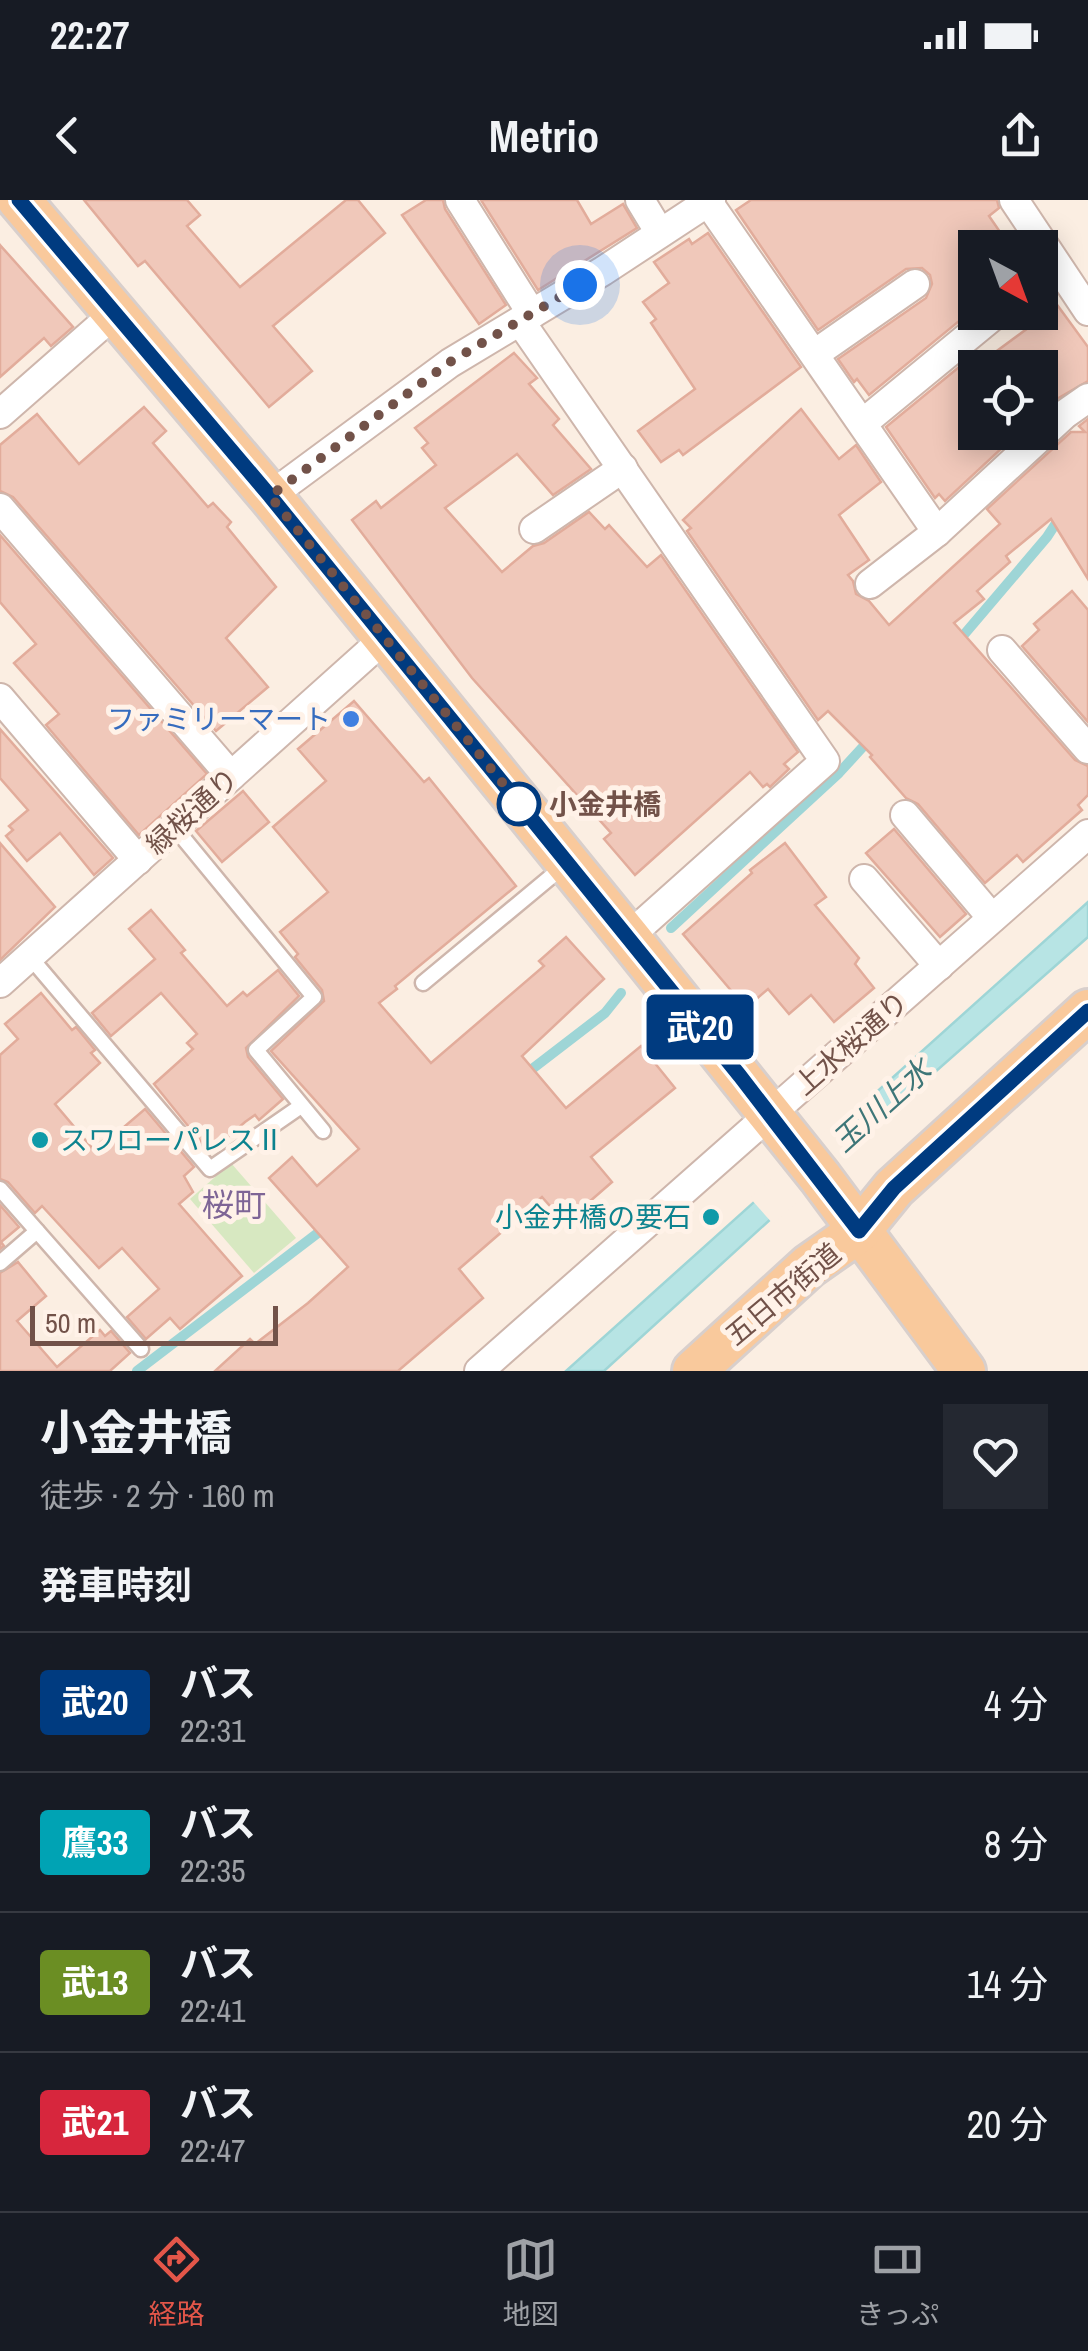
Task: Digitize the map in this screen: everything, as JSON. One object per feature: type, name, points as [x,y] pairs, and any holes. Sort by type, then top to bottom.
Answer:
[{"type":"main road","points":[[19,200],[270,496],[628,937],[820,1176],[964,1371]]},
{"type":"main road","name":"五日市街道","points":[[694,1371],[809,1266],[859,1231],[894,1188],[1088,1011]]},
{"type":"street","points":[[460,200],[526,317],[623,468],[825,761],[628,937]]},
{"type":"street","points":[[640,200],[660,233]]},
{"type":"street","points":[[1014,200],[1028,230]]},
{"type":"street","points":[[270,496],[450,362],[710,201],[937,532]]},
{"type":"street","points":[[1058,283],[1088,311]]},
{"type":"street","points":[[816,353],[916,284]]},
{"type":"street","points":[[0,414],[114,314]]},
{"type":"street","points":[[863,424],[976,330]]},
{"type":"street","points":[[870,584],[937,532],[1065,414],[1088,398]]},
{"type":"street","points":[[534,530],[623,468]]},
{"type":"street","points":[[0,508],[230,776]]},
{"type":"street","name":"緑桜通り","points":[[0,983],[385,638]]},
{"type":"street","points":[[1002,650],[1088,749]]},
{"type":"street","points":[[0,698],[138,860]]},
{"type":"street","points":[[905,814],[992,918]]},
{"type":"street","name":"上水桜通り","points":[[479,1371],[1088,834]]},
{"type":"street","points":[[864,879],[939,966]]},
{"type":"lane","points":[[175,828],[314,997],[256,1050],[323,1131]]},
{"type":"lane","points":[[423,983],[567,864]]},
{"type":"lane","points":[[30,957],[210,1169],[301,1106]]},
{"type":"lane","points":[[0,1189],[141,1348]]},
{"type":"lane","points":[[0,1263],[38,1232]]},
{"type":"green space","points":[[231,1163],[296,1238],[254,1273],[190,1199]]},
{"type":"water","name":"玉川上水","points":[[1088,902],[1088,937],[604,1371],[566,1371]]},
{"type":"pier","points":[[845,1113],[867,1139],[773,1224],[750,1198]]},
{"type":"building","points":[[84,200],[187,200],[200,215],[187,226],[240,287],[346,200],[358,200],[385,233],[273,326],[312,371],[269,407],[145,261],[138,266]]},
{"type":"building","points":[[426,200],[443,200],[506,305],[479,324],[402,215]]},
{"type":"building","points":[[481,200],[577,200],[591,224],[623,204],[637,228],[538,290]]},
{"type":"building","points":[[751,200],[997,200],[999,208],[989,216],[999,230],[958,230],[958,322],[869,395],[838,359],[926,298],[932,284],[930,275],[922,268],[906,269],[818,330],[736,210]]},
{"type":"building","points":[[708,233],[801,367],[683,455],[679,450],[661,462],[638,431],[695,389],[651,323],[656,319],[643,302],[669,283],[654,262],[689,239],[692,244]]},
{"type":"building","points":[[0,245],[73,327],[51,346],[44,338],[0,377]]},
{"type":"building","points":[[1058,306],[1088,347],[1088,381],[1058,398],[1058,350],[998,350],[1025,330],[1058,330]]},
{"type":"building","points":[[514,353],[537,378],[529,384],[559,419],[553,425],[591,469],[553,495],[517,454],[445,508],[502,572],[533,546],[544,543],[589,512],[605,529],[609,525],[647,567],[661,555],[798,752],[784,764],[789,769],[770,787],[763,787],[750,772],[635,875],[604,839],[611,833],[472,678],[352,520],[376,501],[381,508],[436,465],[422,448],[428,443],[415,428]]},
{"type":"building","points":[[958,368],[958,450],[1000,450],[945,501],[939,494],[935,498],[886,427]]},
{"type":"building","points":[[144,407],[166,431],[153,443],[208,507],[213,503],[231,522],[227,527],[276,587],[226,638],[268,687],[216,731],[13,497],[0,491],[0,445],[37,414],[79,464]]},
{"type":"building","points":[[801,409],[839,459],[856,445],[881,482],[839,515],[869,560],[848,575],[856,594],[869,601],[889,625],[1000,524],[987,509],[1051,450],[1058,450],[1058,444],[1071,432],[1085,432],[1079,426],[1088,419],[1088,579],[1051,519],[1006,556],[1010,562],[977,591],[984,599],[954,623],[1075,760],[1088,766],[1088,795],[1078,805],[1082,810],[1023,862],[1017,855],[985,883],[918,804],[906,798],[872,755],[828,711],[818,720],[683,520]]},
{"type":"building","points":[[0,535],[207,774],[139,835],[46,725],[59,714],[14,663],[36,644],[0,602]]},
{"type":"building","points":[[1072,591],[1088,610],[1088,722],[1022,646],[1039,630],[1034,624]]},
{"type":"building","points":[[354,701],[424,782],[429,778],[516,886],[379,1003],[431,1063],[544,966],[539,961],[566,937],[604,979],[522,1056],[566,1108],[641,1046],[675,1088],[591,1157],[612,1182],[565,1223],[542,1197],[459,1269],[483,1298],[398,1371],[215,1371],[250,1339],[255,1344],[308,1303],[348,1267],[269,1178],[292,1157],[317,1186],[359,1149],[271,1051],[324,1001],[322,990],[280,932],[328,892],[273,827],[326,781],[298,749]]},
{"type":"building","points":[[0,729],[113,858],[94,875],[60,833],[27,861],[6,836],[13,830],[9,826],[28,810],[0,778]]},
{"type":"building","points":[[243,791],[269,822],[222,862],[196,831]]},
{"type":"building","points":[[894,829],[966,914],[940,937],[866,853]]},
{"type":"building","points":[[0,843],[55,907],[0,960]]},
{"type":"building","points":[[785,843],[826,897],[815,905],[859,958],[855,964],[874,988],[834,1022],[811,995],[789,1014],[768,989],[746,1008],[683,934],[752,873],[750,870]]},
{"type":"building","points":[[151,910],[185,950],[181,953],[227,1006],[243,992],[247,996],[278,970],[299,996],[246,1048],[248,1057],[283,1099],[259,1120],[255,1115],[245,1122],[210,1153],[154,1084],[193,1049],[187,1043],[197,1034],[161,993],[111,1036],[92,1013],[155,959],[129,929]]},
{"type":"building","points":[[41,993],[72,1030],[76,1027],[95,1050],[91,1053],[100,1063],[55,1104],[93,1149],[145,1109],[194,1167],[184,1176],[193,1192],[179,1204],[242,1276],[180,1329],[170,1318],[146,1339],[127,1317],[159,1289],[122,1248],[99,1268],[42,1206],[35,1213],[8,1182],[0,1179],[0,1055],[18,1039],[5,1024]]},
{"type":"building","points":[[0,1205],[19,1227],[1,1242],[4,1246],[0,1249]]},
{"type":"building","points":[[18,1262],[46,1296],[17,1321],[57,1367],[100,1330],[105,1336],[111,1331],[130,1353],[110,1371],[0,1371],[0,1273]]},
{"type":"waterway","points":[[956,644],[1062,514]]},
{"type":"waterway","points":[[671,928],[839,773],[871,738]]},
{"type":"waterway","points":[[523,1076],[605,1013],[621,993]]},
{"type":"waterway","points":[[137,1371],[327,1226]]},
{"type":"bus line","name":"武20","points":[[19,200],[270,496],[740,1076],[859,1231],[894,1188],[1088,1011]]},
{"type":"place","name":"ファミリーマート","points":[[351,719]]},
{"type":"place","name":"小金井橋","points":[[519,804]]},
{"type":"place","name":"スワローパレスⅡ","points":[[40,1140]]},
{"type":"place","name":"小金井橋の要石","points":[[711,1217]]},
{"type":"district","name":"桜町","points":[[234,1205]]},
{"type":"route","points":[[519,804],[522,807],[270,496],[450,362],[580,285]]}]
